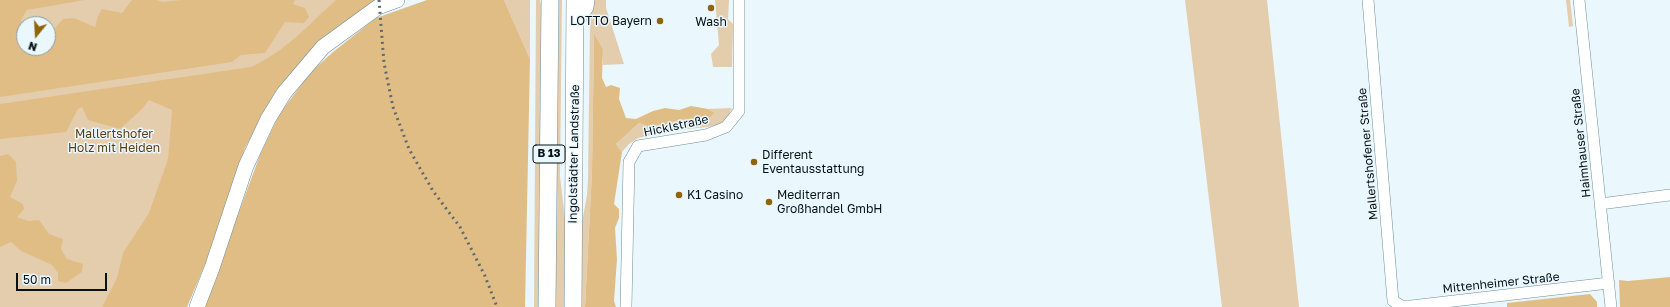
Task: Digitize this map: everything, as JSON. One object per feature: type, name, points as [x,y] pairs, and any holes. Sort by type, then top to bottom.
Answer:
[{"type":"main road","points":[[197,307],[212,268],[246,166],[268,119],[284,93],[323,47],[378,7],[396,0]]},
{"type":"main road","name":"Ingolstädter Landstraße","points":[[547,307],[550,0]]},
{"type":"main road","name":"Ingolstädter Landstraße","points":[[573,307],[575,0]]},
{"type":"main road","points":[[575,22],[586,7],[587,0]]},
{"type":"street","name":"Hicklstraße","points":[[626,307],[629,162],[638,146],[706,135],[726,127],[739,111],[739,0]]},
{"type":"street","name":"Mallertshofener Straße","points":[[1368,0],[1392,297],[1393,301],[1397,304]]},
{"type":"street","name":"Haimhauser Straße","points":[[1579,0],[1611,307]]},
{"type":"street","points":[[1600,204],[1670,195]]},
{"type":"street","name":"Mittenheimer Straße","points":[[1397,304],[1412,306],[1609,284]]},
{"type":"green space","name":"Mallertshofer Holz mit Heiden","points":[[0,0],[352,0],[262,94],[180,307],[0,307]]},
{"type":"green space","points":[[504,0],[530,0],[530,59]]},
{"type":"green space","points":[[536,0],[540,0],[542,9],[541,307],[534,307]]},
{"type":"green space","points":[[559,0],[562,0],[560,176],[565,219],[565,307],[555,307]]},
{"type":"green space","points":[[592,0],[606,0],[606,8],[624,64],[603,65],[603,49],[594,35],[592,171],[585,307],[581,307],[582,222],[587,195],[588,179],[590,25]]},
{"type":"green space","points":[[715,0],[729,0],[728,19],[733,24],[732,67],[713,67],[711,54],[719,45]]},
{"type":"green space","points":[[1185,0],[1267,0],[1299,307],[1222,307]]},
{"type":"green space","points":[[1566,0],[1570,0],[1573,26],[1569,27]]},
{"type":"green space","points":[[732,108],[728,117],[721,124],[669,131],[638,138],[629,144],[622,152],[616,144],[639,123],[648,126],[666,124],[681,119],[708,119],[715,113],[708,109]]},
{"type":"shaded area","points":[[0,0],[85,0],[27,10],[23,16],[16,16],[16,56],[56,56],[56,27],[63,19],[74,18],[95,27],[102,9],[122,13],[132,0],[157,0],[162,2],[181,0],[295,0],[293,4],[305,8],[309,17],[304,23],[285,22],[265,53],[241,55],[232,62],[0,97]]},
{"type":"shaded area","points":[[336,0],[375,0],[376,3],[320,40],[277,89],[245,148],[205,265],[187,307],[102,307],[117,278],[123,253],[149,213],[168,159],[172,110],[149,100],[142,109],[120,129],[88,120],[82,107],[78,109],[66,132],[0,139],[0,104],[251,67],[264,61],[286,45]]},
{"type":"shaded area","points":[[427,0],[504,0],[530,59],[525,307],[204,307],[260,155],[280,113],[312,71],[333,52],[376,18]]},
{"type":"shaded area","points":[[594,34],[603,49],[602,78],[606,87],[611,85],[620,88],[619,99],[626,118],[636,119],[653,111],[665,108],[679,110],[691,106],[708,109],[715,113],[708,119],[681,119],[666,124],[648,126],[639,123],[616,144],[622,152],[614,204],[619,209],[619,218],[615,228],[617,259],[614,301],[616,307],[585,307],[592,171]]},
{"type":"shaded area","points":[[8,154],[16,162],[17,181],[10,197],[23,204],[24,209],[17,217],[28,221],[39,220],[49,234],[63,239],[61,249],[67,259],[83,264],[82,272],[66,283],[58,281],[58,273],[52,265],[21,251],[11,242],[0,247],[0,156]]},
{"type":"shaded area","points":[[1670,277],[1670,307],[1620,307],[1619,280],[1628,281]]},
{"type":"shaded area","points":[[1590,294],[1597,302],[1597,307],[1507,307],[1507,303]]},
{"type":"railway","points":[[379,0],[384,63],[393,107],[409,149],[433,191],[460,227],[485,276],[497,307]]},
{"type":"place","name":"Wash","points":[[711,8]]},
{"type":"place","name":"LOTTO Bayern","points":[[660,21]]},
{"type":"place","name":"Different Eventausstattung","points":[[754,162]]},
{"type":"place","name":"K1 Casino","points":[[679,195]]},
{"type":"place","name":"Mediterran Großhandel GmbH","points":[[769,202]]}]
